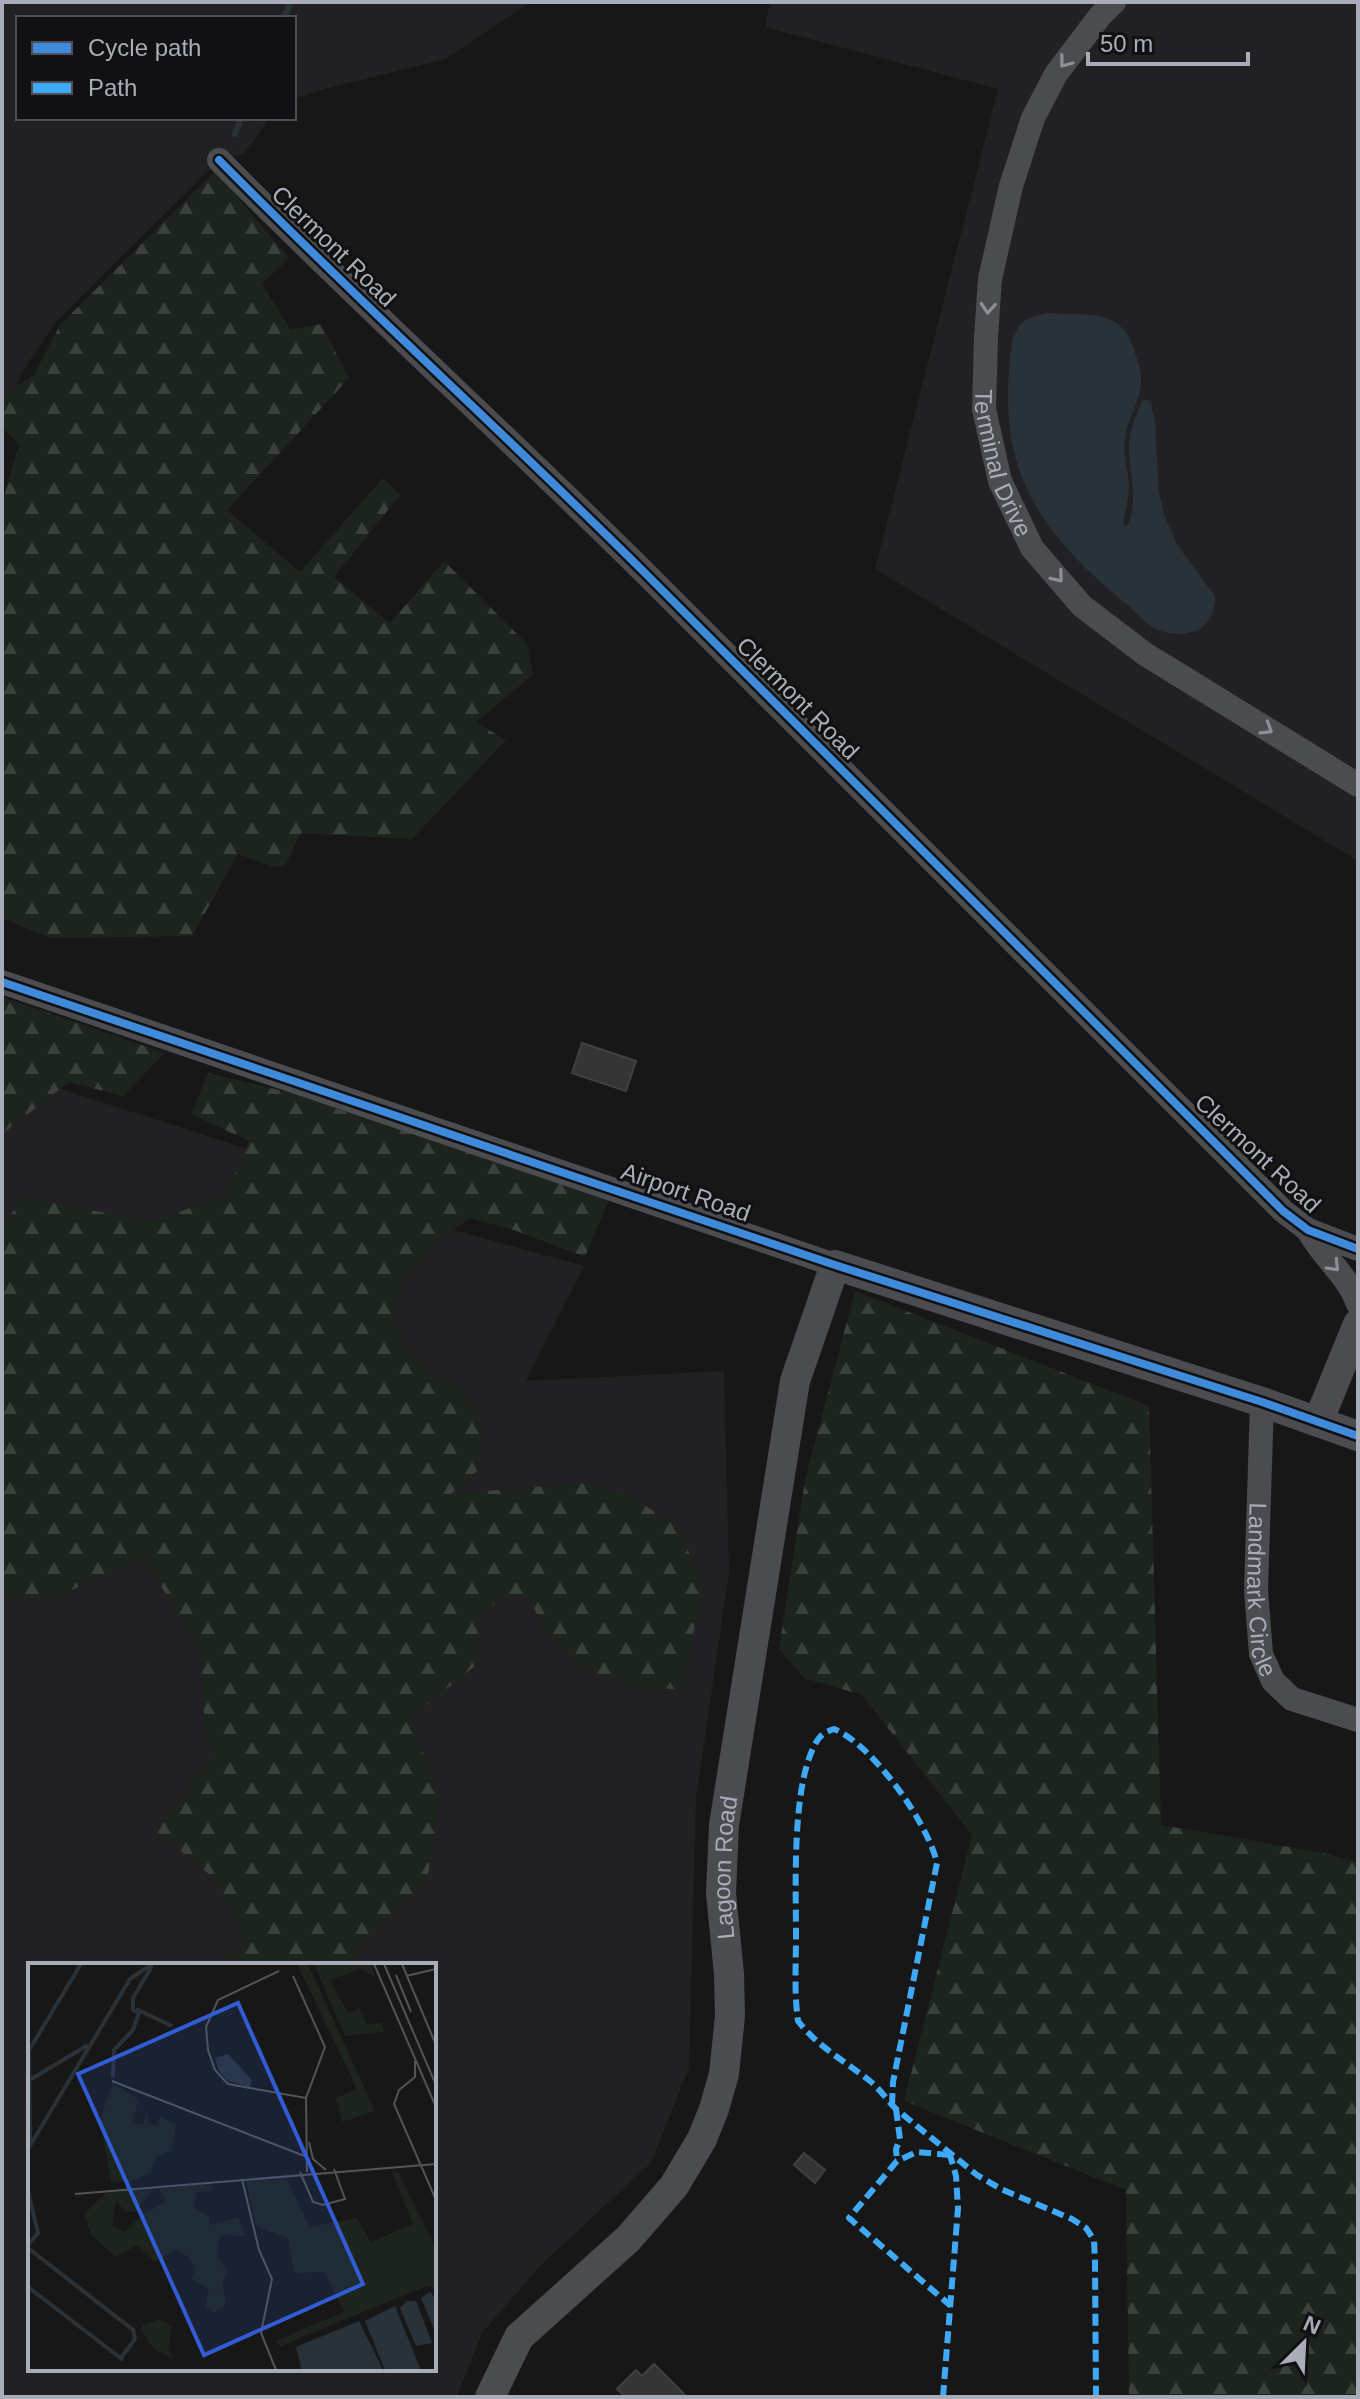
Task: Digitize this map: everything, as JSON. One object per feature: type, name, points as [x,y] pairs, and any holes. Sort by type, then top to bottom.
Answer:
[{"type":"street","name":"Terminal Drive","points":[[1114,2],[1056,74],[1033,118],[1011,186],[990,279],[986,337],[984,409],[1000,481],[1032,548],[1082,606],[1145,654],[1358,785]]},
{"type":"street","name":"Clermont Road","points":[[219,160],[643,572],[1283,1211],[1308,1230],[1358,1249]]},
{"type":"street","name":"Airport Road","points":[[2,982],[835,1265],[1262,1402],[1358,1436]]},
{"type":"street","name":"Clermont Road","points":[[1308,1230],[1318,1250],[1343,1275],[1358,1304]]},
{"type":"street","name":"Lagoon Road","points":[[490,2397],[519,2337],[628,2239],[674,2186],[702,2139],[714,2109],[725,2064],[730,2016],[721,1893],[724,1825],[795,1381],[835,1265]]},
{"type":"street","points":[[1318,1422],[1358,1324]]},
{"type":"street","name":"Landmark Circle","points":[[1262,1402],[1256,1590],[1261,1654],[1273,1681],[1292,1699],[1358,1720]]},
{"type":"shaded area","points":[[2,2],[530,2],[446,59],[296,98],[296,16],[16,16],[16,120],[269,120],[244,153],[219,160],[56,322],[22,372],[2,430]]},
{"type":"shaded area","points":[[770,2],[1358,2],[1358,861],[875,569],[998,89],[765,27]]},
{"type":"shaded area","points":[[1037,315],[1099,316],[1110,319],[1127,334],[1140,370],[1141,383],[1124,443],[1129,486],[1123,523],[1126,526],[1129,523],[1133,504],[1130,436],[1143,400],[1148,400],[1155,423],[1159,492],[1165,517],[1178,546],[1215,596],[1210,618],[1196,631],[1178,634],[1165,632],[1145,621],[1072,554],[1047,523],[1027,489],[1016,460],[1010,430],[1008,385],[1011,347],[1021,324]]},
{"type":"shaded area","points":[[2,1070],[325,1174],[410,1218],[584,1266],[526,1381],[724,1371],[729,1573],[696,1798],[689,2067],[651,2163],[541,2265],[482,2333],[457,2397],[2,2397]]},
{"type":"green space","points":[[215,171],[289,258],[262,284],[291,330],[321,324],[349,378],[227,510],[300,572],[383,478],[400,495],[334,577],[390,623],[444,561],[527,644],[533,675],[476,722],[506,740],[412,839],[301,833],[286,864],[275,868],[238,854],[192,936],[51,938],[2,918],[2,503],[19,445],[2,426],[2,407],[7,393],[34,375],[60,325]]},
{"type":"green space","points":[[2,997],[165,1053],[123,1096],[69,1082],[2,1134]]},
{"type":"green space","points":[[208,1073],[287,1092],[609,1199],[585,1257],[514,1230],[470,1218],[441,1238],[402,1283],[390,1322],[427,1371],[459,1386],[483,1424],[477,1471],[451,1494],[584,1483],[632,1497],[678,1527],[703,1585],[682,1689],[641,1688],[585,1669],[545,1630],[528,1596],[499,1599],[477,1620],[480,1662],[409,1719],[440,1795],[427,1882],[359,1948],[356,1963],[226,1963],[247,1941],[215,1879],[156,1831],[215,1752],[205,1732],[201,1653],[144,1557],[52,1599],[2,1598],[2,1226],[24,1197],[152,1222],[226,1195],[249,1141],[191,1114]]},
{"type":"green space","points":[[855,1291],[1149,1406],[1161,1825],[1324,1853],[1358,1863],[1358,2397],[1129,2397],[1126,2190],[904,2101],[972,1835],[862,1695],[804,1678],[779,1649],[805,1480]]},
{"type":"building","points":[[582,1043],[636,1061],[626,1091],[572,1073]]},
{"type":"building","points":[[804,2153],[825,2170],[815,2183],[794,2165]]},
{"type":"building","points":[[654,2364],[687,2397],[626,2397],[617,2389],[636,2370],[642,2376]]},
{"type":"waterway","points":[[285,16],[291,2]]},
{"type":"waterway","points":[[235,134],[240,120]]},
{"type":"marked path","points":[[892,2105],[893,2082],[937,1863],[923,1827],[897,1787],[865,1751],[834,1729],[821,1736],[810,1756],[799,1804],[796,1889],[798,2021],[823,2046],[874,2084],[890,2102],[893,2106],[896,2109],[977,2175],[1086,2228],[1094,2240],[1096,2397]]},
{"type":"marked path","points":[[896,2109],[900,2139],[896,2149],[897,2161]]},
{"type":"marked path","points":[[949,2155],[917,2152],[897,2161],[849,2218],[951,2306]]},
{"type":"marked path","points":[[943,2397],[958,2208],[956,2176],[950,2155]]},
{"type":"cycle path","points":[[219,160],[645,573],[1283,1211],[1308,1230],[1358,1249]]},
{"type":"cycle path","points":[[2,982],[835,1265],[1262,1402],[1358,1436]]}]
